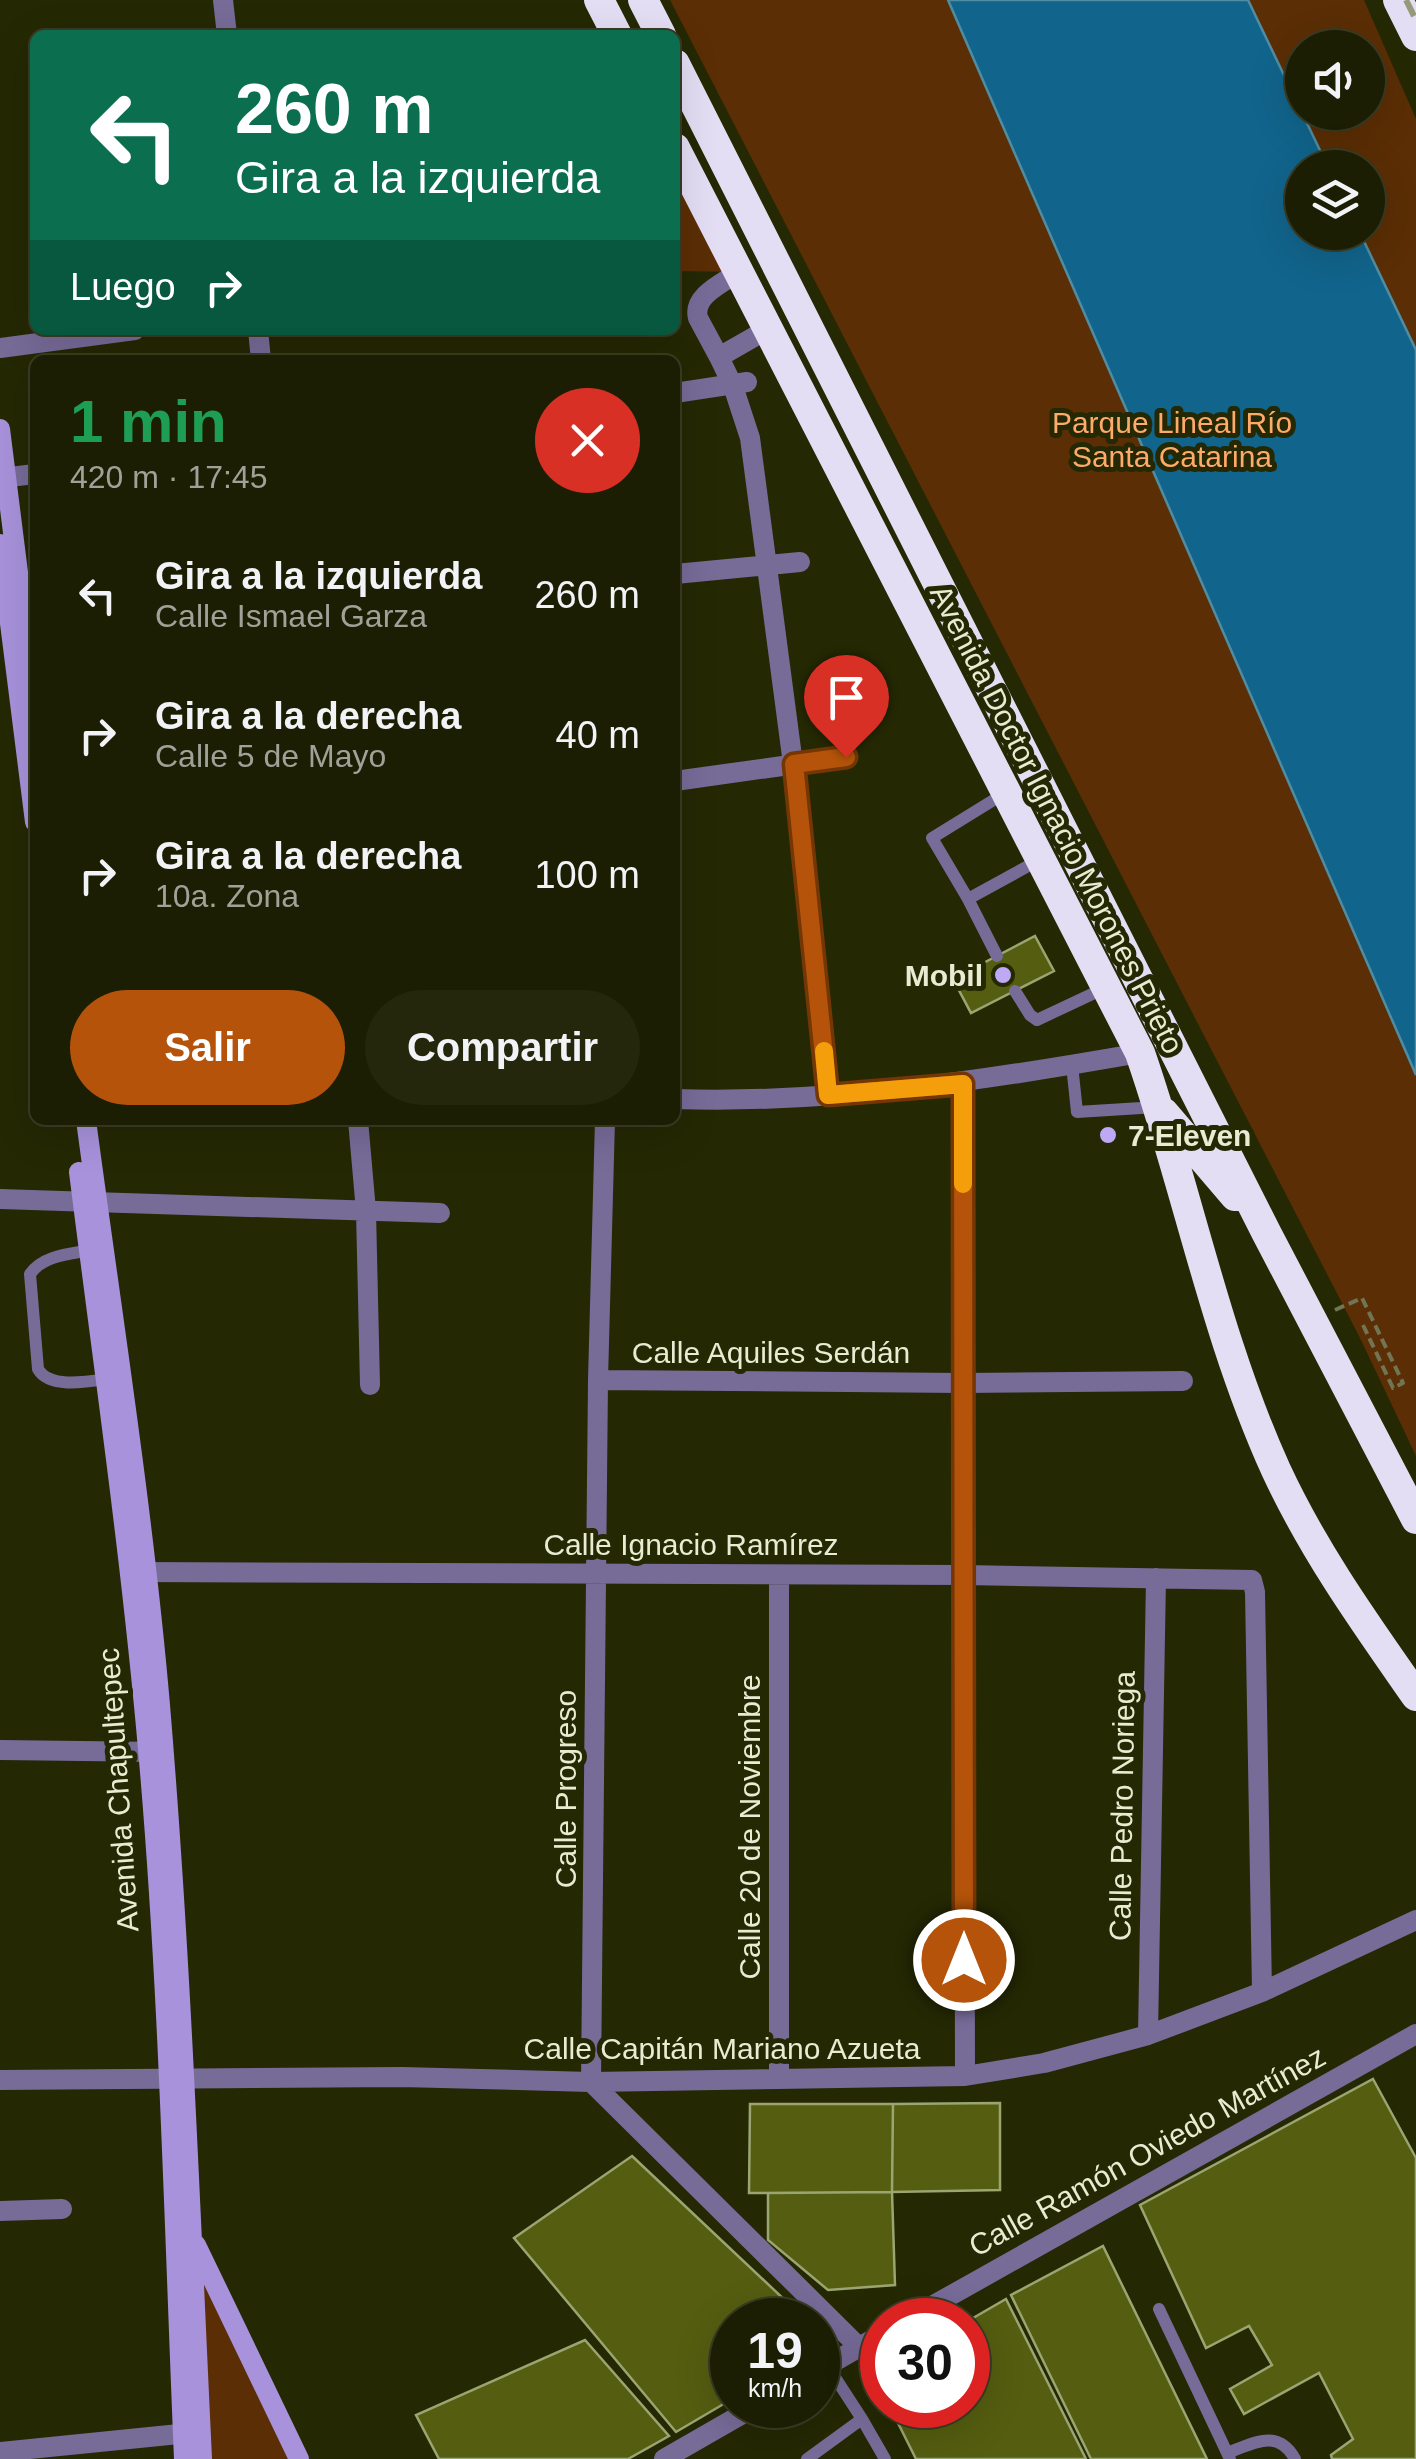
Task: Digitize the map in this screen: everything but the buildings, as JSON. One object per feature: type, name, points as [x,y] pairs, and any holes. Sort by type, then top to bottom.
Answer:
[{"type":"highway","points":[[599,0],[614,30]]},
{"type":"highway","points":[[643,0],[658,30]]},
{"type":"highway","points":[[1398,0],[1416,36]]},
{"type":"highway","name":"Avenida Doctor Ignacio Morones Prieto","points":[[680,74],[1266,1234],[1416,1519]]},
{"type":"highway","name":"Avenida Doctor Ignacio Morones Prieto","points":[[680,158],[1140,1052],[1159,1107],[1210,1296],[1276,1470],[1330,1572],[1416,1696]]},
{"type":"highway","points":[[1159,1107],[1266,1234]]},
{"type":"main road","points":[[0,429],[30,672]]},
{"type":"main road","points":[[0,544],[30,782]]},
{"type":"main road","name":"Avenida Chapultepec","points":[[73,1125],[90,1201],[139,1572],[156,1753],[177,2076],[175,2221],[192,2433],[184,2459]]},
{"type":"main road","points":[[86,1125],[90,1201]]},
{"type":"main road","points":[[177,2076],[192,2237],[192,2433],[202,2459]]},
{"type":"main road","points":[[175,2221],[192,2237],[298,2459]]},
{"type":"street","points":[[223,0],[226,30]]},
{"type":"street","points":[[739,272],[697,305],[698,318],[740,384],[750,438],[794,764],[828,1095]]},
{"type":"street","points":[[719,356],[768,329]]},
{"type":"street","points":[[0,348],[98,335]]},
{"type":"street","points":[[680,392],[740,384]]},
{"type":"street","points":[[3,477],[30,474]]},
{"type":"street","points":[[680,574],[800,562]]},
{"type":"street","points":[[680,779],[846,757]]},
{"type":"street","points":[[680,1099],[828,1095],[963,1084],[1140,1052]]},
{"type":"street","points":[[963,1084],[964,2076]]},
{"type":"street","points":[[358,1125],[366,1211],[370,1385]]},
{"type":"street","name":"Calle Progreso","points":[[591,2082],[604,1125]]},
{"type":"street","points":[[0,1199],[440,1213]]},
{"type":"street","name":"Calle Aquiles Serdán","points":[[598,1380],[1182,1381]]},
{"type":"street","name":"Calle Ignacio Ramírez","points":[[139,1572],[964,1574],[1252,1580],[1262,1992]]},
{"type":"street","name":"Calle 20 de Noviembre","points":[[778,1575],[779,2078]]},
{"type":"street","name":"Calle Pedro Noriega","points":[[1148,2035],[1156,1578]]},
{"type":"street","points":[[0,1750],[156,1753]]},
{"type":"street","name":"Calle Capitán Mariano Azueta","points":[[0,2080],[402,2076],[591,2082],[964,2076],[1044,2063],[1148,2035],[1262,1992],[1416,1920]]},
{"type":"street","name":"Calle Ramón Oviedo Martínez","points":[[946,2298],[1416,2034]]},
{"type":"street","points":[[591,2082],[859,2347],[840,2358]]},
{"type":"street","points":[[0,2211],[62,2209]]},
{"type":"street","points":[[664,2459],[718,2428]]},
{"type":"street","points":[[0,2452],[192,2433]]},
{"type":"lane","points":[[997,956],[932,838],[1007,792]]},
{"type":"lane","points":[[968,899],[1042,859]]},
{"type":"lane","points":[[1015,990],[1030,1015],[1038,1020],[1108,987]]},
{"type":"lane","points":[[1072,1064],[1077,1112],[1159,1107]]},
{"type":"lane","points":[[96,1250],[47,1259],[30,1274],[38,1369],[51,1382],[113,1378]]},
{"type":"lane","points":[[1159,2309],[1229,2456],[1268,2438],[1284,2444],[1295,2459]]},
{"type":"lane","points":[[840,2391],[860,2417]]},
{"type":"lane","points":[[807,2459],[860,2421]]},
{"type":"lane","points":[[867,2428],[884,2459]]},
{"type":"path","points":[[1362,1298],[1403,1383],[1393,1388],[1363,1325]]},
{"type":"green space","name":"Parque Lineal Río Santa Catarina","points":[[670,0],[1364,0],[1377,30],[1285,30],[1285,130],[1385,130],[1385,48],[1416,119],[1416,1456],[1360,1338]]},
{"type":"green space","points":[[680,158],[739,272],[680,271]]},
{"type":"green space","points":[[213,2280],[299,2459],[202,2459],[194,2281]]},
{"type":"water","points":[[948,0],[1248,0],[1285,77],[1285,130],[1310,130],[1320,150],[1285,150],[1285,250],[1368,250],[1416,350],[1416,1075]]},
{"type":"railway","points":[[1406,0],[1416,20]]},
{"type":"slow traffic","points":[[824,1051],[828,1095],[963,1084],[963,1184]]},
{"type":"place","name":"Mobil","points":[[1003,975]]},
{"type":"place","name":"7-Eleven","points":[[1108,1135]]},
{"type":"route","points":[[846,757],[794,764],[828,1095],[963,1084],[964,1960]]}]
